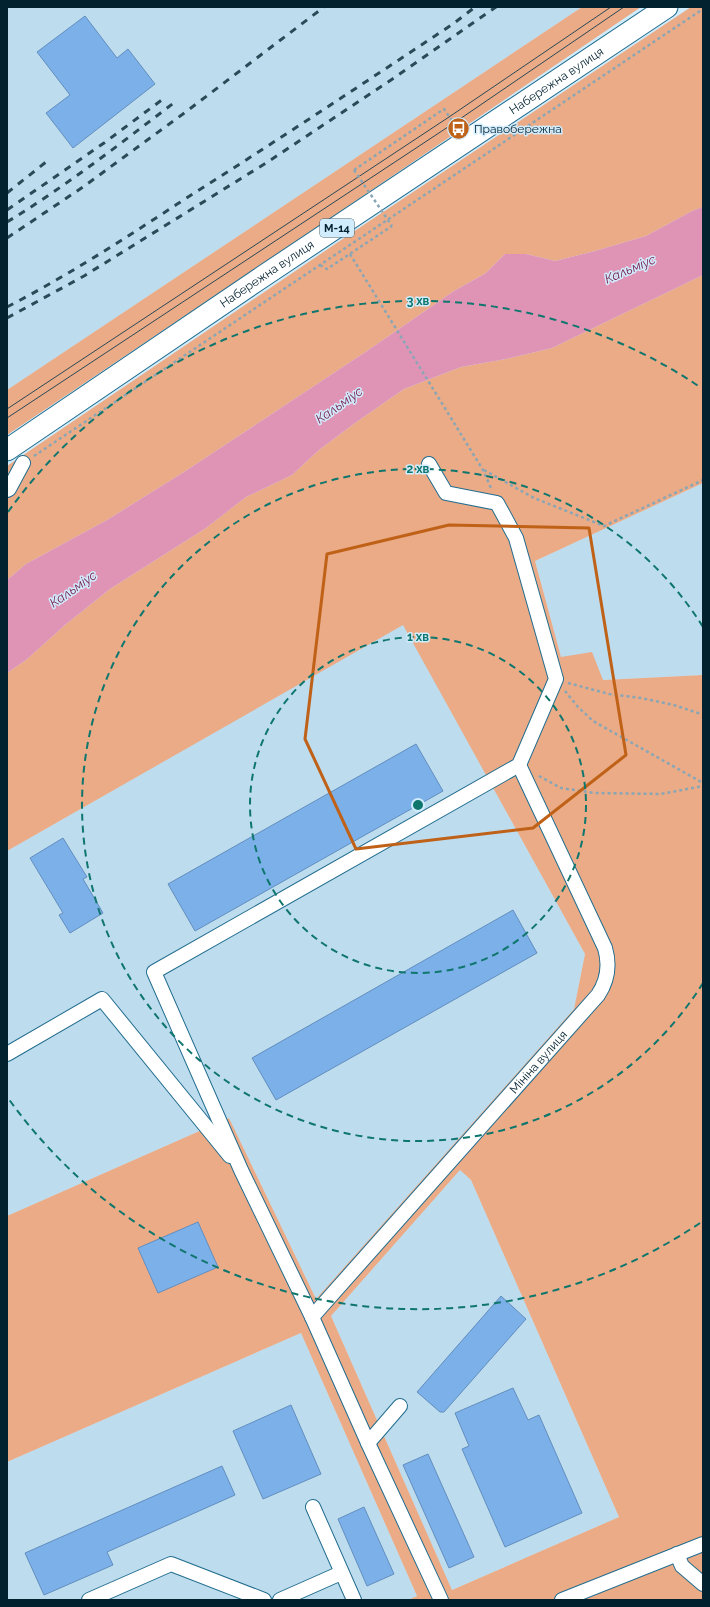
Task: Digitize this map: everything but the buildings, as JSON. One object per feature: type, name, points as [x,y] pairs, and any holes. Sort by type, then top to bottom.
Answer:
[{"type":"highway","name":"Набережна вулиця","points":[[7,450],[667,7]]},
{"type":"street","points":[[7,490],[9,489],[23,463]]},
{"type":"street","points":[[429,464],[446,493],[497,503],[516,538],[556,679],[519,765],[154,972],[241,1170],[312,1317],[368,1443],[441,1600]]},
{"type":"street","name":"Мініна вулиця","points":[[312,1317],[598,995],[606,980],[608,964],[605,948],[519,765]]},
{"type":"street","points":[[7,1054],[102,999],[241,1170]]},
{"type":"street","points":[[368,1443],[400,1406]]},
{"type":"street","points":[[313,1507],[354,1600]]},
{"type":"street","points":[[562,1600],[703,1544]]},
{"type":"street","points":[[677,1554],[682,1566],[703,1584]]},
{"type":"street","points":[[89,1600],[171,1564],[264,1600]]},
{"type":"street","points":[[280,1600],[342,1573]]},
{"type":"path","points":[[23,463],[703,9]]},
{"type":"path","points":[[320,266],[327,269],[392,226],[354,170],[444,109],[458,129]]},
{"type":"path","points":[[350,254],[483,470],[534,498],[604,526],[703,480]]},
{"type":"path","points":[[556,679],[609,694],[641,698],[703,713]]},
{"type":"path","points":[[556,679],[578,707],[593,721],[703,784]]},
{"type":"path","points":[[519,765],[561,788],[595,793],[661,794],[703,784]]},
{"type":"highlighted area","points":[[449,525],[589,528],[626,755],[533,828],[356,849],[305,739],[327,554]]},
{"type":"shaded area","points":[[7,7],[582,7],[7,390]]},
{"type":"shaded area","points":[[582,7],[641,7],[7,435],[7,390]]},
{"type":"shaded area","points":[[691,7],[703,7],[703,207],[692,211],[646,236],[555,261],[526,254],[505,254],[486,273],[454,291],[364,353],[184,472],[107,520],[26,564],[7,580],[7,466],[350,234]]},
{"type":"shaded area","points":[[703,275],[703,483],[535,561],[561,657],[592,652],[603,680],[703,675],[703,1600],[408,1600],[417,1596],[301,1333],[7,1462],[7,1216],[229,1118],[316,1299],[574,1009],[585,954],[403,625],[7,851],[7,673],[26,660],[65,625],[110,589],[206,528],[246,497],[292,475],[319,450],[404,389],[461,367],[506,359],[552,348]],"holes":[[[460,1170],[471,1180],[619,1517],[452,1590],[331,1316]]]},
{"type":"shaded area","points":[[703,483],[703,675],[603,680],[561,657],[535,561]]},
{"type":"shaded area","points":[[403,624],[585,954],[574,1009],[316,1299],[229,1118],[7,1216],[7,851]]},
{"type":"shaded area","points":[[460,1170],[471,1180],[619,1517],[452,1590],[331,1316]]},
{"type":"shaded area","points":[[301,1333],[417,1596],[408,1600],[7,1600],[7,1462]]},
{"type":"water","name":"Кальміус","points":[[703,207],[703,275],[552,348],[506,359],[461,367],[404,389],[319,450],[292,475],[246,497],[206,528],[110,589],[65,625],[26,660],[7,673],[7,580],[26,564],[107,520],[184,472],[364,353],[454,291],[486,273],[505,254],[526,254],[555,261],[646,236],[692,211]]},
{"type":"tram line","points":[[7,409],[449,117],[611,7]]},
{"type":"tram line","points":[[7,418],[454,123],[624,7]]},
{"type":"railway","points":[[7,238],[83,187],[187,111],[324,7]]},
{"type":"railway","points":[[7,307],[98,255],[286,134],[453,24],[475,7]]},
{"type":"railway","points":[[7,318],[84,276],[266,163],[394,78],[496,7]]},
{"type":"railway","points":[[7,210],[104,143],[163,99]]},
{"type":"railway","points":[[7,222],[71,179],[175,102]]},
{"type":"railway","points":[[7,193],[46,162]]},
{"type":"place","name":"Правобережна","points":[[458,129]]}]
